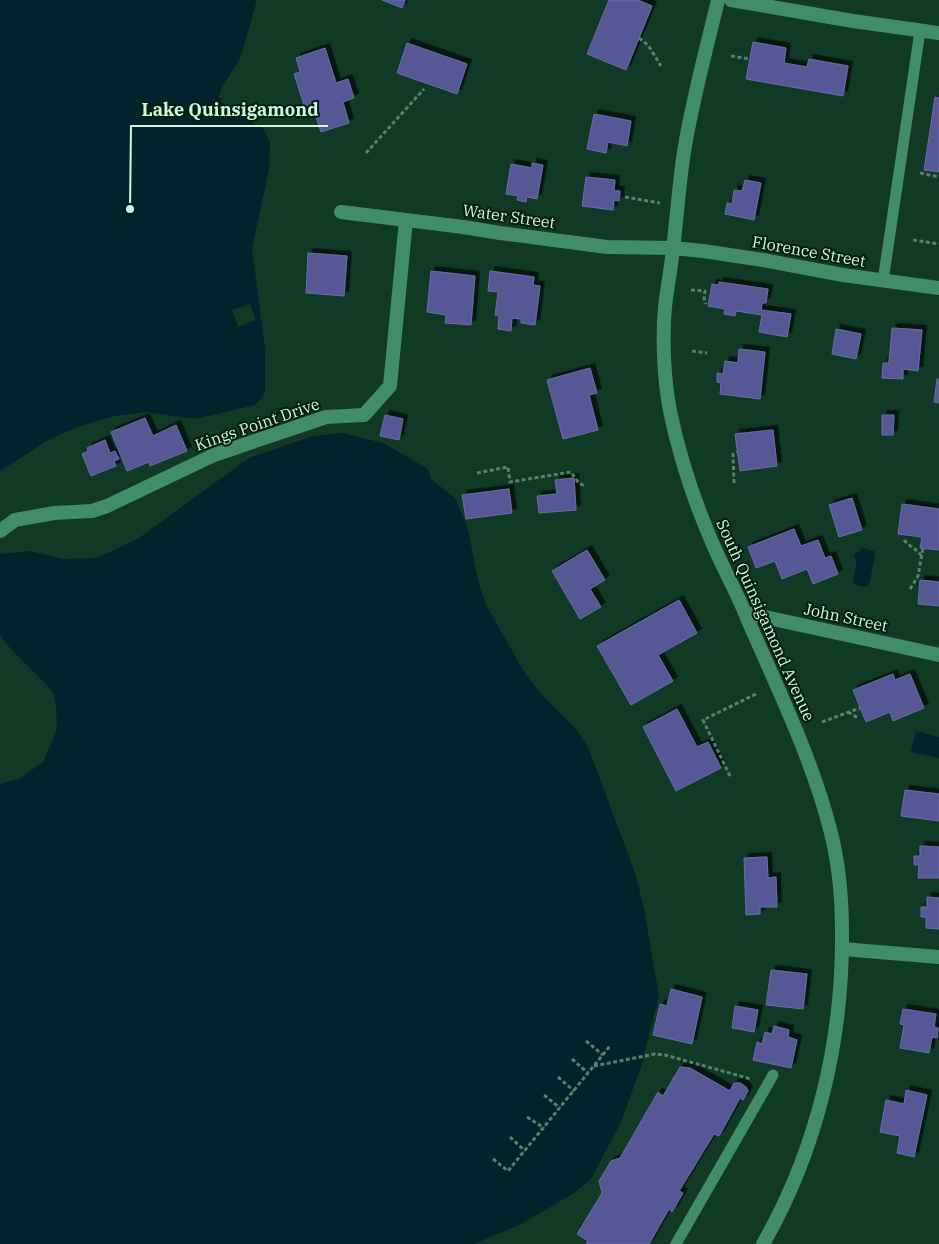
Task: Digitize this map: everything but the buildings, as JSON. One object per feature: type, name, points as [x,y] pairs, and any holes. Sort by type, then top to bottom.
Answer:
[{"type":"street","name":"South Quinsigamond Avenue","points":[[718,0],[684,150],[665,308],[666,381],[670,409],[691,490],[710,538],[746,613],[802,744],[830,828],[840,886],[841,985],[837,1024],[821,1100],[800,1168],[777,1219],[763,1244]]},
{"type":"street","points":[[731,0],[853,22],[939,33]]},
{"type":"street","name":"Water Street","points":[[341,212],[607,247],[673,248]]},
{"type":"street","name":"Kings Point Drive","points":[[0,531],[15,520],[54,513],[92,511],[107,506],[214,455],[326,417],[364,415],[390,386],[406,220]]},
{"type":"street","name":"Florence Street","points":[[673,248],[939,288]]},
{"type":"street","name":"John Street","points":[[746,613],[939,655]]},
{"type":"street","points":[[842,950],[939,957]]},
{"type":"lane","points":[[883,280],[920,31]]},
{"type":"lane","points":[[676,1244],[771,1080]]},
{"type":"path","points":[[639,38],[648,45],[661,66]]},
{"type":"path","points":[[731,56],[750,60]]},
{"type":"path","points":[[366,153],[424,89]]},
{"type":"path","points":[[920,173],[938,177],[939,183]]},
{"type":"path","points":[[625,197],[660,203]]},
{"type":"path","points":[[913,240],[939,244]]},
{"type":"path","points":[[692,290],[705,291],[704,298],[706,304]]},
{"type":"path","points":[[692,351],[707,353]]},
{"type":"path","points":[[734,483],[734,454],[737,452]]},
{"type":"path","points":[[477,473],[508,467],[510,482],[571,472],[578,482],[584,486]]},
{"type":"path","points":[[904,540],[921,555]]},
{"type":"path","points":[[910,589],[918,576],[923,548]]},
{"type":"path","points":[[730,776],[703,720],[756,694]]},
{"type":"path","points":[[822,722],[860,708]]},
{"type":"path","points":[[847,712],[858,718]]},
{"type":"path","points":[[586,1041],[603,1055]]},
{"type":"path","points":[[493,1159],[508,1171],[610,1046]]},
{"type":"path","points":[[594,1066],[655,1054],[771,1080]]},
{"type":"path","points":[[572,1059],[588,1073]]},
{"type":"path","points":[[558,1077],[574,1091]]},
{"type":"path","points":[[544,1095],[560,1108]]},
{"type":"path","points":[[527,1116],[544,1128]]},
{"type":"path","points":[[510,1137],[525,1151]]},
{"type":"water","points":[[0,0],[257,0],[240,59],[222,87],[219,97],[226,109],[263,128],[270,142],[269,170],[252,248],[265,349],[265,389],[263,397],[255,405],[195,419],[147,412],[114,416],[77,427],[48,440],[0,471]]},
{"type":"water","points":[[342,433],[383,443],[428,469],[431,479],[455,498],[468,529],[478,581],[486,605],[524,672],[540,693],[576,729],[588,747],[635,873],[644,908],[659,996],[641,1067],[621,1122],[591,1179],[574,1193],[521,1224],[474,1244],[0,1244],[0,784],[19,779],[43,762],[55,735],[57,725],[54,694],[0,635],[0,554],[30,551],[63,559],[97,558],[139,538],[249,458],[313,436]]},
{"type":"water","points":[[863,548],[874,551],[875,555],[869,585],[866,587],[856,585],[853,581],[857,559],[854,558],[856,552]]},
{"type":"water","points":[[916,731],[939,737],[939,758],[911,752]]},
{"type":"pier","points":[[250,304],[256,320],[238,327],[232,310]]},
{"type":"place","name":"Lake Quinsigamond","points":[[130,209]]}]
